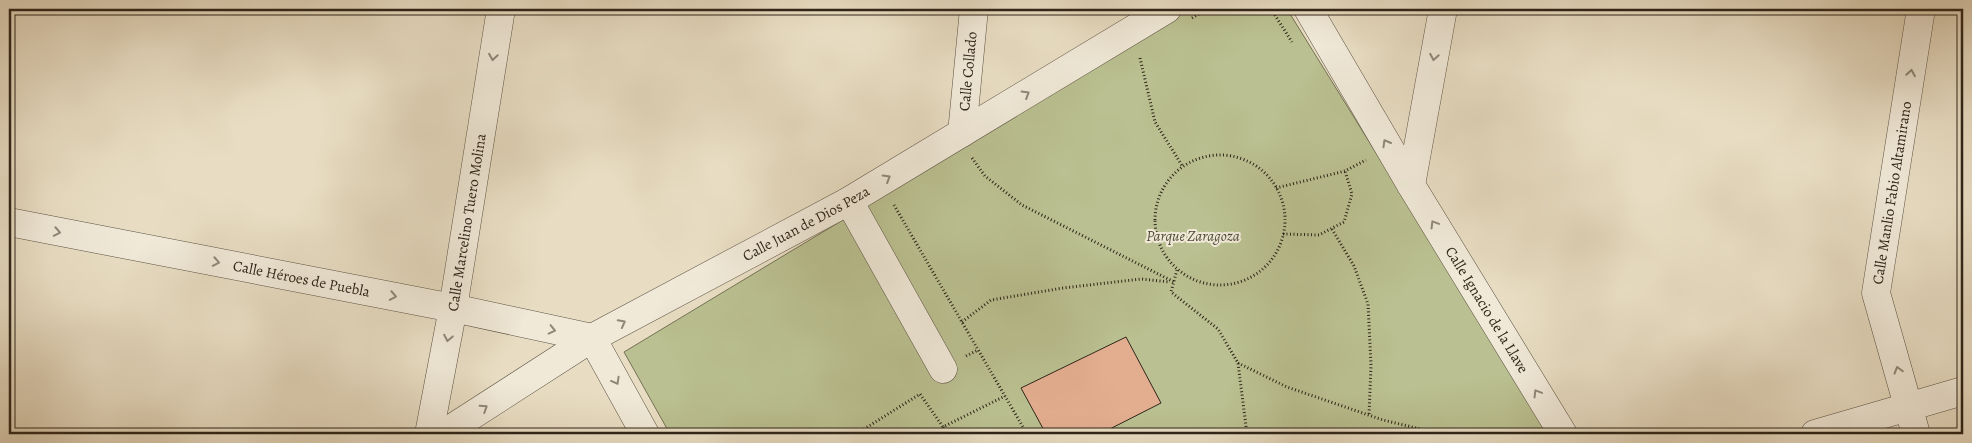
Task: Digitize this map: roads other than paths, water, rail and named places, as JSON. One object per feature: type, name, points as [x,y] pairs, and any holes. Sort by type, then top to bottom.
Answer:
[{"type":"street","name":"Calle Marcelino Tuero Molina","points":[[429,434],[453,308],[501,9]]},
{"type":"street","name":"Calle Collado","points":[[962,133],[974,9]]},
{"type":"street","name":"Calle Ignacio de la Llave","points":[[1308,9],[1411,185],[1563,434]]},
{"type":"street","points":[[1411,185],[1443,9]]},
{"type":"street","name":"Calle Manlio Fabio Altamirano","points":[[1916,434],[1876,292],[1921,9]]},
{"type":"street","name":"Calle Juan de Dios Peza","points":[[443,434],[592,338],[849,201],[962,133],[1179,14]]},
{"type":"street","points":[[849,201],[943,369]]},
{"type":"street","name":"Calle Héroes de Puebla","points":[[9,222],[453,308],[592,338]]},
{"type":"street","points":[[592,338],[645,434]]},
{"type":"street","points":[[1815,434],[1963,391]]},
{"type":"park label","name":"Parque Zaragoza","points":[[1193,236]]}]
